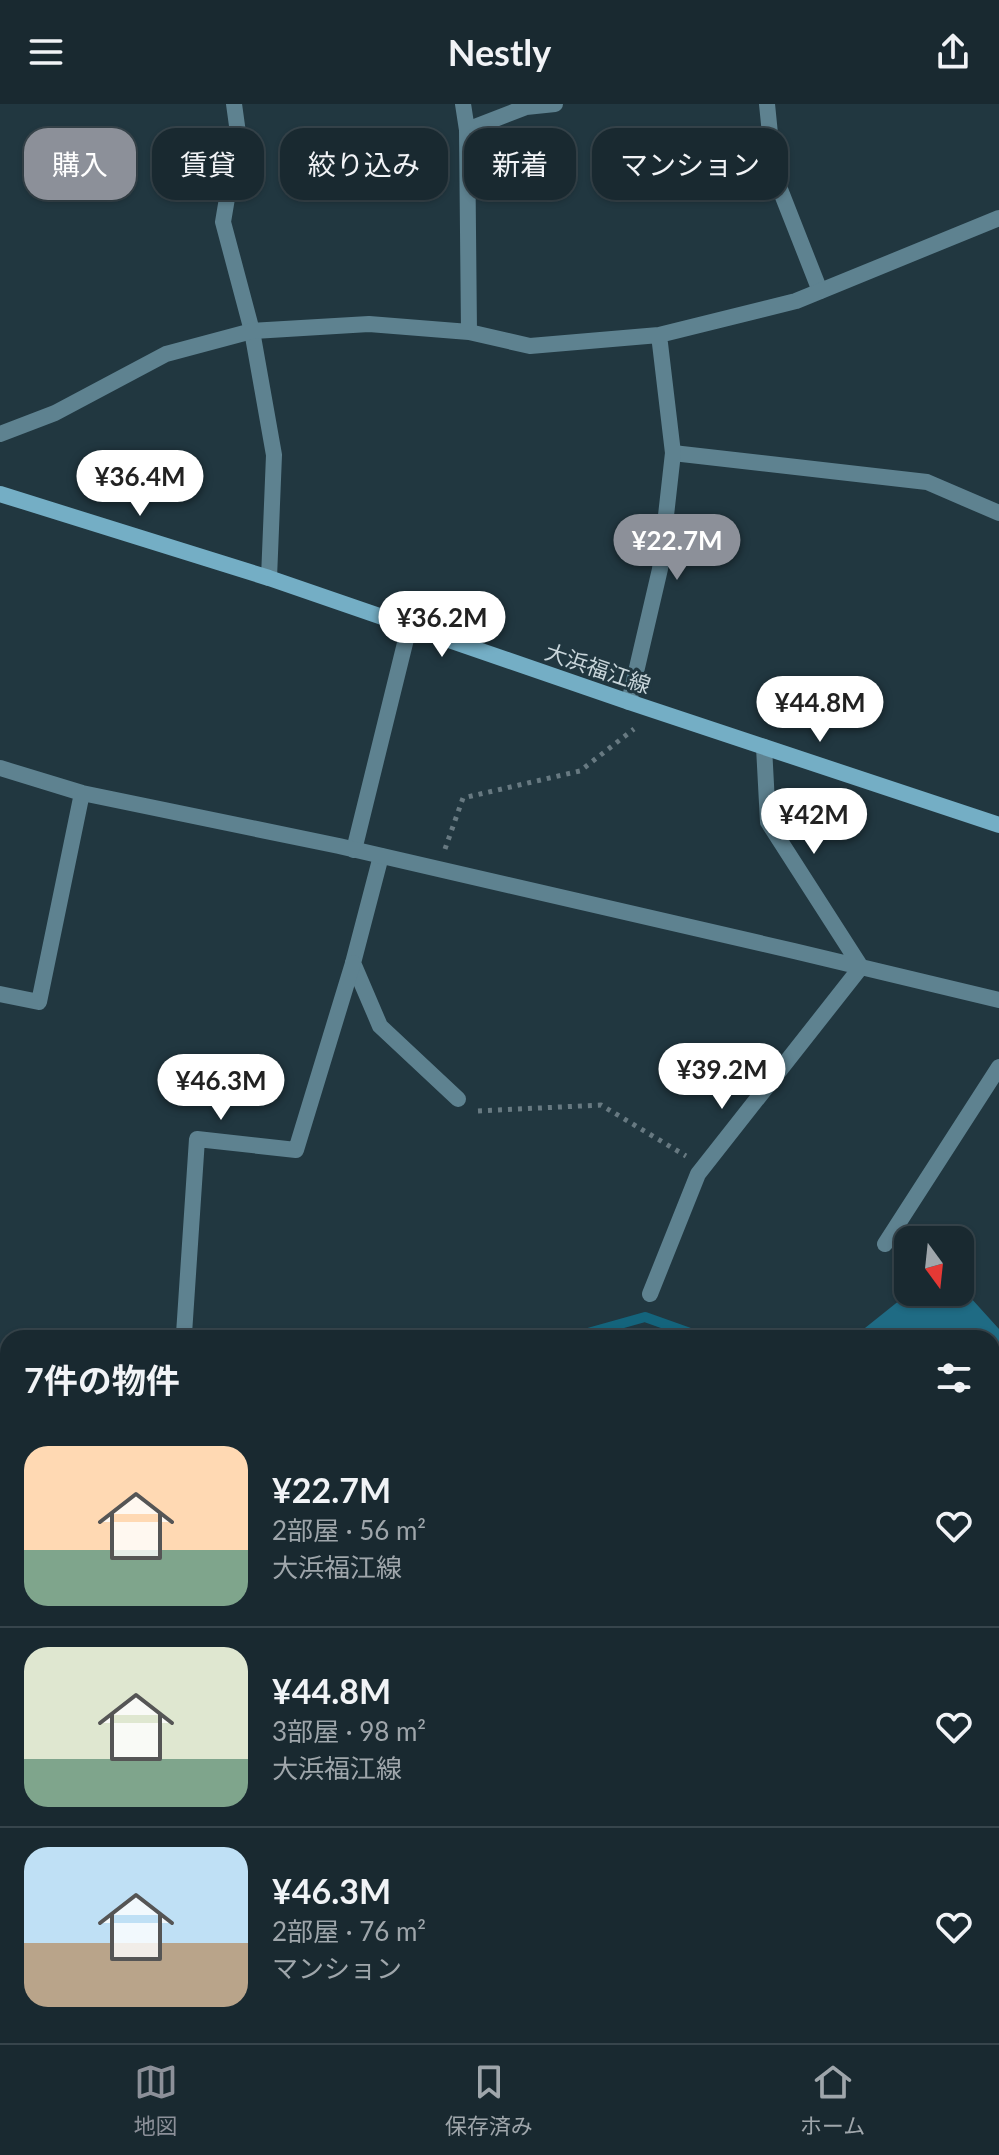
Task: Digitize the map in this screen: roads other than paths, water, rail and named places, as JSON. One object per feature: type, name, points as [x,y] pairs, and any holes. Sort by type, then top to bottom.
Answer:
[{"type":"main road","name":"大浜福江線","points":[[0,494],[269,578],[999,825]]},
{"type":"street","points":[[234,104],[238,133],[223,222],[252,331],[274,455],[269,578]]},
{"type":"street","points":[[463,104],[467,128]]},
{"type":"street","points":[[472,128],[526,107],[555,104]]},
{"type":"street","points":[[767,104],[774,174],[820,291]]},
{"type":"street","points":[[468,200],[469,332]]},
{"type":"street","points":[[0,434],[55,413],[166,354],[252,331],[369,324],[469,332],[530,346],[659,335],[796,301],[999,218]]},
{"type":"street","points":[[629,702],[660,569],[673,453],[659,335]]},
{"type":"street","points":[[673,453],[927,482],[999,513]]},
{"type":"street","points":[[354,850],[409,627]]},
{"type":"street","points":[[764,747],[768,822],[861,967]]},
{"type":"street","points":[[0,768],[82,793],[381,856],[999,1000]]},
{"type":"street","points":[[0,994],[39,1002],[82,793]]},
{"type":"street","points":[[184,1330],[197,1139],[296,1150],[353,963],[381,856]]},
{"type":"street","points":[[353,963],[380,1026],[458,1099]]},
{"type":"street","points":[[650,1294],[698,1174],[861,967]]},
{"type":"street","points":[[885,1244],[999,1067]]},
{"type":"waterway","points":[[599,1330],[645,1317],[682,1330]]}]
